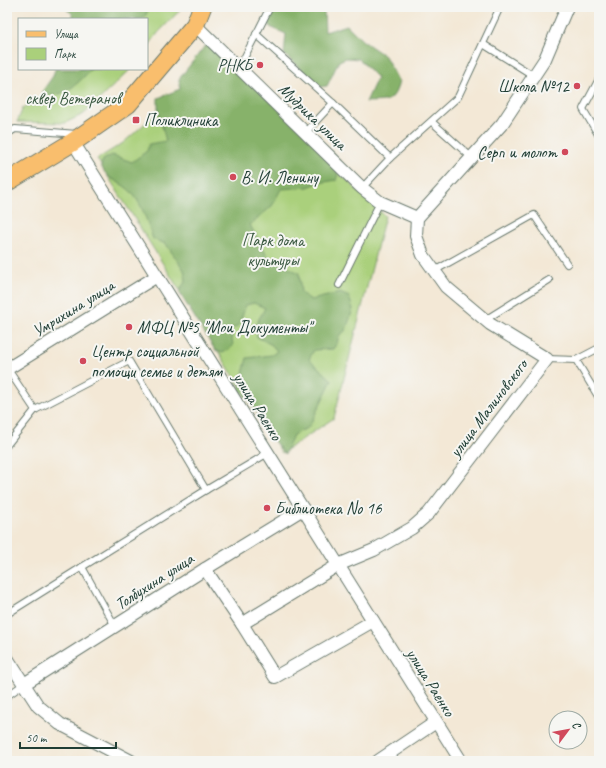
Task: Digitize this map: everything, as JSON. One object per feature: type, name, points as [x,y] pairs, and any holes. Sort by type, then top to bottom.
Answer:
[{"type":"main road","points":[[7,182],[79,138],[128,104],[195,25],[202,7]]},
{"type":"street","points":[[417,218],[502,124],[545,59],[567,7]]},
{"type":"street","name":"Мудрика улица","points":[[195,25],[362,188],[380,202],[417,218]]},
{"type":"street","name":"улица Раенко","points":[[79,138],[157,276],[460,761]]},
{"type":"street","name":"улица Малиновского","points":[[338,565],[374,550],[412,528],[430,512],[547,358],[485,320],[446,287],[423,255],[416,236],[417,218]]},
{"type":"street","name":"Умрихина улица","points":[[7,368],[157,276]]},
{"type":"street","name":"Толбухина улица","points":[[24,684],[205,569],[303,509]]},
{"type":"street","points":[[242,624],[338,565]]},
{"type":"street","points":[[205,569],[275,677],[373,621]]},
{"type":"street","points":[[7,658],[38,706],[60,724],[130,761]]},
{"type":"street","points":[[378,761],[436,722]]},
{"type":"lane","points":[[239,68],[270,7]]},
{"type":"lane","points":[[362,188],[390,158],[432,122],[458,97],[500,7]]},
{"type":"lane","points":[[256,34],[333,103],[390,158]]},
{"type":"lane","points":[[483,44],[534,76]]},
{"type":"lane","points":[[599,79],[583,109],[599,136]]},
{"type":"lane","points":[[305,133],[333,103]]},
{"type":"lane","points":[[432,122],[471,157]]},
{"type":"lane","points":[[7,134],[15,129],[79,138]]},
{"type":"lane","points":[[339,285],[380,202]]},
{"type":"lane","points":[[434,271],[534,215],[567,264]]},
{"type":"lane","points":[[485,320],[549,280]]},
{"type":"lane","points":[[547,358],[576,360],[599,348]]},
{"type":"lane","points":[[576,360],[599,398]]},
{"type":"lane","points":[[7,445],[35,410],[129,361],[206,490]]},
{"type":"lane","points":[[7,368],[35,410]]},
{"type":"lane","points":[[7,614],[268,453]]},
{"type":"lane","points":[[82,567],[116,626]]},
{"type":"lane","points":[[7,696],[24,684]]},
{"type":"green space","points":[[67,7],[150,7],[143,18],[74,18],[72,13],[67,10]]},
{"type":"green space","name":"сквер Ветеранов","points":[[86,7],[183,7],[158,33],[148,47],[148,18],[85,18]]},
{"type":"green space","points":[[275,7],[322,7],[322,9],[324,9],[325,32],[347,25],[363,41],[385,56],[399,82],[397,89],[391,98],[384,101],[366,102],[377,78],[359,59],[346,58],[339,61],[327,86],[320,87],[284,54],[286,34],[270,27],[268,23]]},
{"type":"green space","name":"Парк дома культуры","points":[[211,44],[339,159],[337,180],[318,183],[308,187],[281,189],[272,206],[250,225],[268,257],[299,273],[301,293],[311,300],[340,293],[349,297],[353,309],[346,330],[339,336],[333,349],[314,350],[309,359],[332,380],[309,427],[293,435],[285,454],[268,434],[269,427],[239,389],[247,358],[272,355],[277,351],[272,345],[257,337],[255,326],[265,308],[254,303],[246,305],[239,325],[231,330],[233,346],[223,353],[215,350],[179,292],[186,280],[184,270],[166,244],[153,239],[144,212],[137,199],[128,189],[109,177],[101,165],[103,160],[112,155],[132,162],[147,151],[149,144],[166,141],[158,111],[158,98],[180,89],[179,79],[204,47]]},
{"type":"green space","name":"Парк дома культуры","points":[[210,51],[385,216],[334,418],[282,453],[97,159],[123,143],[177,95]]},
{"type":"green space","points":[[55,70],[90,70],[69,90],[55,95],[41,93],[53,76]]},
{"type":"green space","name":"сквер Ветеранов","points":[[130,70],[84,114],[65,123],[17,122],[23,108],[80,71]]},
{"type":"place","name":"РНКБ","points":[[260,65]]},
{"type":"place","name":"Школа №12","points":[[577,86]]},
{"type":"place","name":"Поликлиника","points":[[136,120]]},
{"type":"place","name":"Серп и молот","points":[[565,152]]},
{"type":"place","name":"В. И. Ленину","points":[[233,177]]},
{"type":"place","name":"МФЦ №5 \"Мои Документы\"","points":[[129,327]]},
{"type":"place","name":"Центр социальной помощи семье и детям","points":[[83,361]]},
{"type":"place","name":"Библиотека No 16","points":[[267,508]]}]
